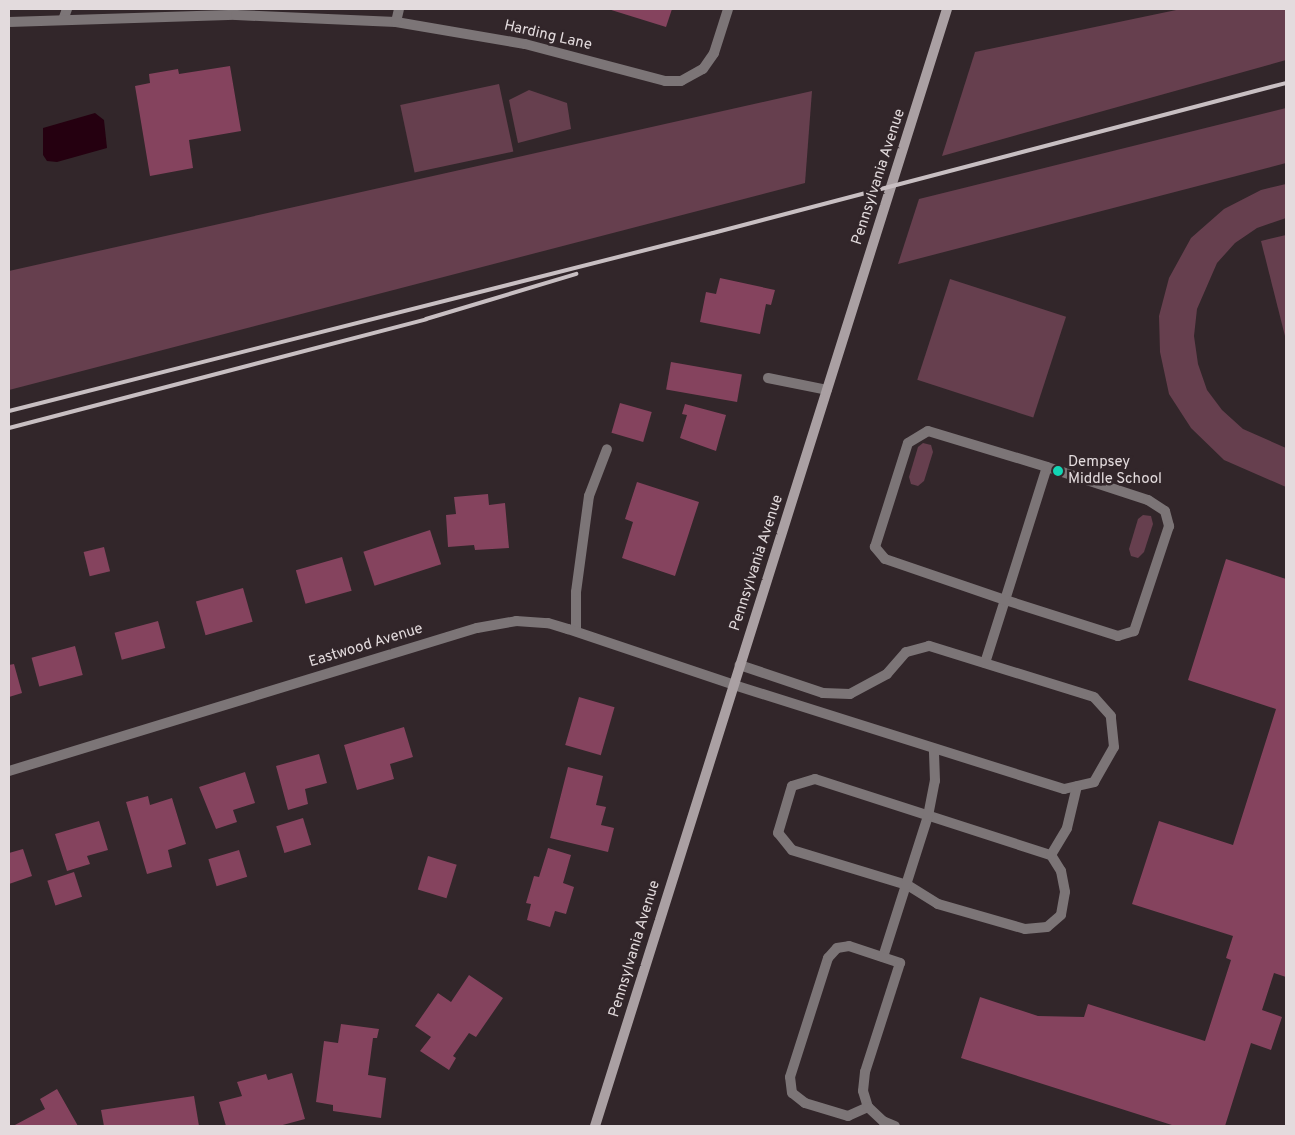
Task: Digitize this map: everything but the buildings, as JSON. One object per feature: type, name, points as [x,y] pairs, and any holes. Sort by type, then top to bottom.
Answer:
[{"type":"street","points":[[63,20],[67,9]]},
{"type":"street","points":[[396,22],[399,9]]},
{"type":"street","name":"Harding Lane","points":[[9,22],[236,16],[396,22],[525,44],[665,81],[689,78],[703,69],[714,53],[728,9]]},
{"type":"street","name":"Pennsylvania Avenue","points":[[595,1126],[947,9]]},
{"type":"street","points":[[768,378],[827,390]]},
{"type":"street","points":[[928,430],[1047,467],[1148,500],[1165,511],[1169,526],[1134,631],[1118,636],[1005,600],[885,559],[875,547],[908,443],[928,430]]},
{"type":"street","points":[[576,631],[576,592],[589,496],[607,448]]},
{"type":"street","points":[[985,663],[1047,467]]},
{"type":"street","name":"Eastwood Avenue","points":[[9,772],[478,628],[516,621],[548,623],[576,631],[734,685],[934,749],[1064,789],[1076,786]]},
{"type":"street","points":[[740,665],[823,693],[850,694],[887,674],[906,652],[929,646],[1094,697],[1111,716],[1114,747],[1094,782],[1076,786],[1067,828],[1050,855]]},
{"type":"street","points":[[883,958],[928,816],[935,781],[934,749]]},
{"type":"street","points":[[816,779],[1050,855],[1061,871],[1065,892],[1061,915],[1046,927],[1025,929],[938,904],[907,885],[792,850],[778,833],[792,786],[816,779]]},
{"type":"street","points":[[868,1107],[848,1116],[805,1103],[792,1093],[790,1077],[828,958],[837,948],[849,946],[900,963],[865,1072],[863,1091],[868,1107],[883,1121],[895,1126]]},
{"type":"shaded area","points":[[1181,9],[1286,9],[1286,60],[942,156],[975,52]]},
{"type":"shaded area","points":[[499,84],[513,151],[415,172],[400,105]]},
{"type":"shaded area","points":[[529,90],[567,103],[571,129],[518,143],[509,100]]},
{"type":"shaded area","points":[[812,91],[805,183],[9,390],[9,271]]},
{"type":"shaded area","points":[[1286,108],[1286,163],[898,264],[919,199]]},
{"type":"shaded area","points":[[95,113],[104,120],[107,148],[57,162],[47,161],[43,155],[43,128]]},
{"type":"shaded area","points":[[1286,184],[1286,218],[1257,228],[1235,243],[1217,263],[1197,309],[1194,336],[1198,364],[1207,390],[1222,410],[1243,429],[1286,448],[1286,487],[1224,460],[1191,428],[1169,394],[1160,352],[1159,316],[1169,278],[1191,238],[1224,209],[1261,190]]},
{"type":"shaded area","points":[[1286,235],[1286,340],[1261,241]]},
{"type":"shaded area","points":[[950,279],[1066,317],[1033,418],[917,380]]},
{"type":"shaded area","points":[[923,443],[931,445],[933,452],[924,481],[918,486],[911,484],[909,477],[918,447]]},
{"type":"shaded area","points":[[1143,515],[1151,516],[1153,524],[1144,552],[1138,558],[1131,556],[1129,549],[1138,519]]},
{"type":"railway","points":[[9,411],[713,233],[1286,83]]},
{"type":"railway","points":[[9,428],[426,319],[576,274]]},
{"type":"place","name":"Dempsey Middle School","points":[[1058,471]]}]
